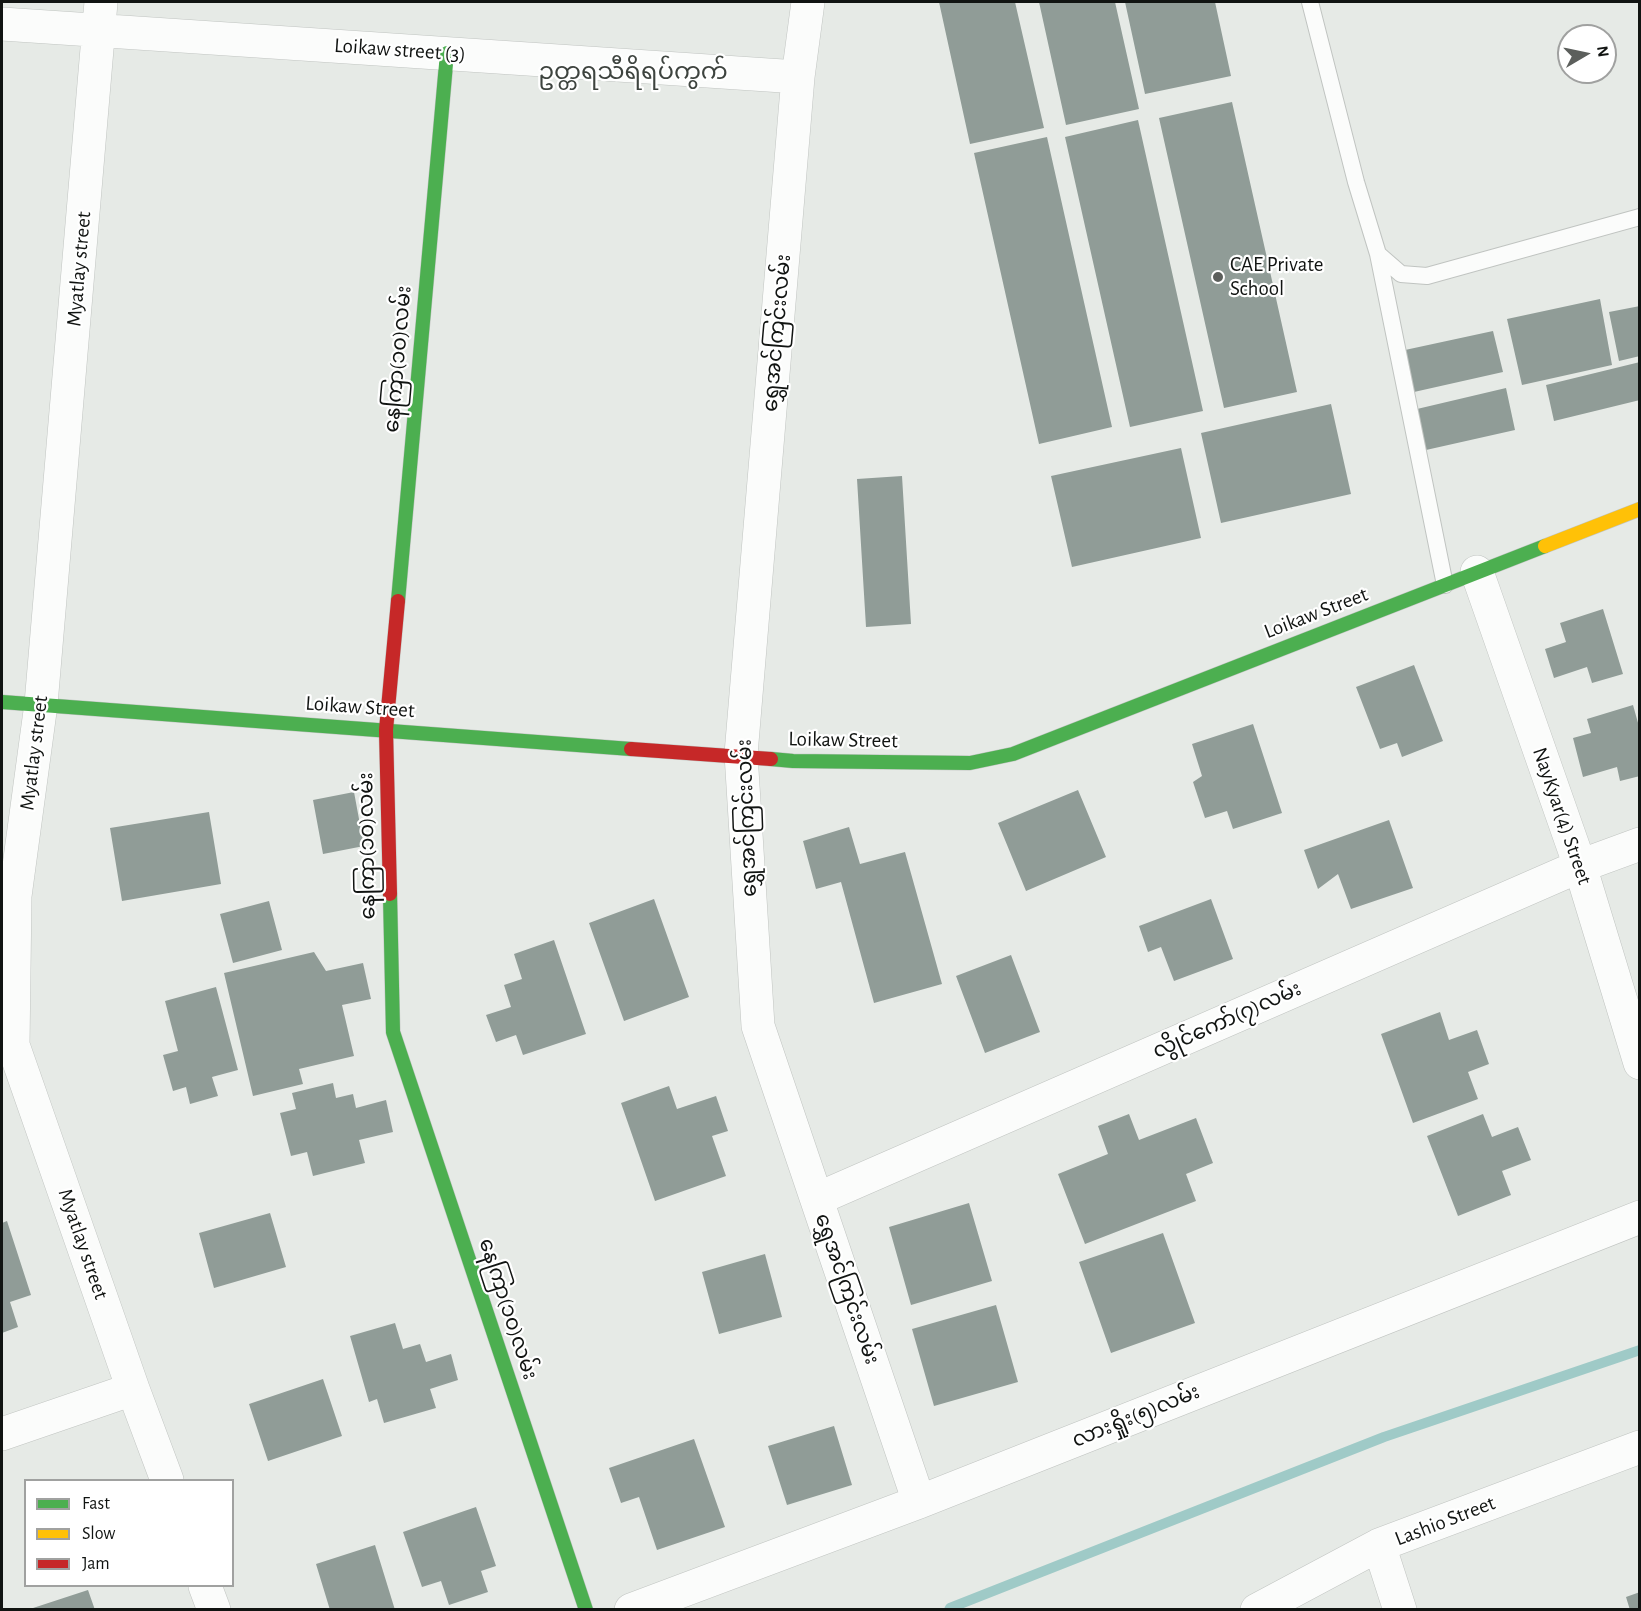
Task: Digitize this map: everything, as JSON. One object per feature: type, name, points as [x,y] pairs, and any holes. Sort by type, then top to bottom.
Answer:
[{"type":"street","name":"ရွှေအင်ကြင်းလမ်း","points":[[808,2],[798,77],[741,758],[758,1026],[919,1502]]},
{"type":"street","name":"Loikaw street (3)","points":[[2,24],[100,16],[447,53],[798,77]]},
{"type":"street","name":"Myatlay street","points":[[100,16],[41,704],[15,896],[8,989],[13,1045],[167,1479]]},
{"type":"street","name":"နေကြာ(၁၀)လမ်း","points":[[447,53],[386,730],[393,1032],[586,1610]]},
{"type":"street","name":"Loikaw Street","points":[[2,702],[741,758],[793,761],[970,763],[1013,754],[1640,509]]},
{"type":"street","name":"NayKyar(4) Street","points":[[1477,572],[1580,866],[1640,1063]]},
{"type":"street","name":"လွိုင်ကော်(၇)လမ်း","points":[[817,1199],[1580,866],[1640,844]]},
{"type":"street","name":"လားရှိုး(၅)လမ်း","points":[[631,1610],[919,1502],[1640,1217]]},
{"type":"street","points":[[2,1434],[134,1389]]},
{"type":"street","name":"Lashio Street","points":[[1257,1610],[1379,1545],[1640,1447]]},
{"type":"street","points":[[1379,1545],[1400,1610]]},
{"type":"street","points":[[206,1587],[214,1610]]},
{"type":"lane","points":[[1310,2],[1356,182],[1378,254],[1445,585]]},
{"type":"lane","points":[[1378,254],[1401,274],[1427,276],[1640,217]]},
{"type":"building","points":[[939,2],[1015,2],[1044,128],[970,144]]},
{"type":"building","points":[[1039,2],[1115,2],[1139,109],[1066,125]]},
{"type":"building","points":[[1125,2],[1215,2],[1231,76],[1145,94]]},
{"type":"building","points":[[1232,102],[1297,392],[1224,408],[1159,118]]},
{"type":"building","points":[[1138,120],[1203,411],[1130,427],[1065,137]]},
{"type":"building","points":[[1047,137],[1112,427],[1039,444],[974,153]]},
{"type":"building","points":[[1600,299],[1612,365],[1522,385],[1507,319]]},
{"type":"building","points":[[1640,306],[1640,356],[1619,361],[1609,312]]},
{"type":"building","points":[[1493,331],[1503,372],[1414,392],[1405,350]]},
{"type":"building","points":[[1640,362],[1640,400],[1554,421],[1546,385]]},
{"type":"building","points":[[1506,388],[1515,430],[1426,450],[1417,409]]},
{"type":"building","points":[[1331,404],[1351,494],[1221,523],[1201,433]]},
{"type":"building","points":[[1181,448],[1201,538],[1072,567],[1051,476]]},
{"type":"building","points":[[902,476],[911,624],[866,627],[857,479]]},
{"type":"building","points":[[1603,609],[1623,674],[1592,683],[1587,667],[1554,678],[1545,649],[1566,642],[1560,623]]},
{"type":"building","points":[[1414,665],[1443,741],[1402,757],[1397,743],[1380,749],[1356,687]]},
{"type":"building","points":[[1633,705],[1640,730],[1640,776],[1620,781],[1617,767],[1583,777],[1573,738],[1591,733],[1587,719]]},
{"type":"building","points":[[1253,724],[1282,813],[1233,829],[1227,811],[1205,818],[1193,782],[1202,776],[1192,744]]},
{"type":"building","points":[[1078,790],[1106,857],[1026,891],[998,823]]},
{"type":"building","points":[[354,792],[364,846],[323,854],[313,800]]},
{"type":"building","points":[[209,812],[221,884],[122,901],[110,828]]},
{"type":"building","points":[[1389,820],[1413,888],[1351,909],[1338,874],[1318,889],[1304,850]]},
{"type":"building","points":[[849,827],[860,864],[905,852],[942,984],[874,1003],[841,882],[816,889],[803,841]]},
{"type":"building","points":[[654,899],[689,997],[624,1021],[589,923]]},
{"type":"building","points":[[1211,899],[1233,959],[1174,981],[1161,947],[1148,952],[1139,926]]},
{"type":"building","points":[[269,901],[282,950],[233,963],[220,914]]},
{"type":"building","points":[[554,940],[586,1034],[523,1055],[516,1035],[496,1042],[486,1015],[511,1007],[504,985],[522,979],[514,954]]},
{"type":"building","points":[[314,952],[326,971],[363,963],[371,999],[342,1005],[354,1056],[299,1069],[303,1084],[253,1096],[224,973]]},
{"type":"building","points":[[1011,955],[1040,1032],[985,1053],[956,976]]},
{"type":"building","points":[[216,987],[238,1070],[212,1077],[218,1096],[190,1104],[186,1087],[173,1091],[163,1055],[178,1051],[165,1001]]},
{"type":"building","points":[[1440,1012],[1449,1040],[1477,1030],[1489,1064],[1468,1072],[1478,1099],[1413,1123],[1381,1034]]},
{"type":"building","points":[[333,1083],[336,1098],[353,1094],[356,1108],[386,1100],[393,1132],[359,1140],[365,1163],[313,1176],[307,1152],[291,1156],[280,1113],[296,1109],[292,1093]]},
{"type":"building","points":[[669,1086],[677,1109],[716,1096],[728,1131],[712,1136],[726,1176],[655,1201],[621,1103]]},
{"type":"building","points":[[1129,1114],[1139,1140],[1196,1118],[1213,1163],[1186,1174],[1196,1201],[1085,1244],[1058,1174],[1108,1154],[1098,1126]]},
{"type":"building","points":[[1483,1114],[1492,1137],[1518,1127],[1531,1160],[1502,1171],[1511,1195],[1458,1216],[1427,1136]]},
{"type":"building","points":[[969,1203],[992,1281],[911,1305],[889,1227]]},
{"type":"building","points":[[270,1213],[286,1267],[214,1288],[199,1233]]},
{"type":"building","points":[[7,1221],[31,1295],[10,1302],[18,1327],[2,1333],[2,1223]]},
{"type":"building","points":[[1163,1233],[1195,1323],[1111,1353],[1079,1262]]},
{"type":"building","points":[[765,1254],[782,1317],[719,1334],[702,1272]]},
{"type":"building","points":[[996,1305],[1018,1382],[934,1406],[912,1329]]},
{"type":"building","points":[[395,1323],[403,1349],[420,1344],[426,1362],[451,1354],[458,1380],[430,1389],[436,1408],[384,1423],[377,1399],[369,1402],[350,1336]]},
{"type":"building","points":[[323,1379],[342,1436],[268,1461],[249,1404]]},
{"type":"building","points":[[834,1426],[852,1485],[787,1505],[768,1446]]},
{"type":"building","points":[[694,1439],[725,1527],[657,1550],[639,1497],[621,1503],[609,1468]]},
{"type":"building","points":[[476,1507],[496,1566],[481,1571],[488,1592],[449,1605],[441,1581],[422,1587],[403,1532]]},
{"type":"building","points":[[375,1545],[395,1610],[330,1610],[316,1564]]},
{"type":"building","points":[[88,1590],[95,1610],[30,1610],[30,1609]]},
{"type":"building","points":[[1640,1592],[1640,1610],[1630,1610],[1626,1597]]},
{"type":"waterway","points":[[949,1610],[1384,1437],[1640,1350]]},
{"type":"traffic: fast","points":[[398,601],[447,53]]},
{"type":"traffic: fast","points":[[771,759],[970,763],[1013,754],[1545,546]]},
{"type":"traffic: fast","points":[[2,702],[631,749]]},
{"type":"traffic: fast","points":[[390,894],[393,1032],[586,1610]]},
{"type":"traffic: slow","points":[[1545,546],[1640,509]]},
{"type":"traffic: jam","points":[[390,894],[386,730],[398,601]]},
{"type":"traffic: jam","points":[[631,749],[771,759]]},
{"type":"place","name":"CAE Private School","points":[[1218,277]]},
{"type":"district","name":"ဥတ္တရသီရိရပ်ကွက်","points":[[633,72]]}]
